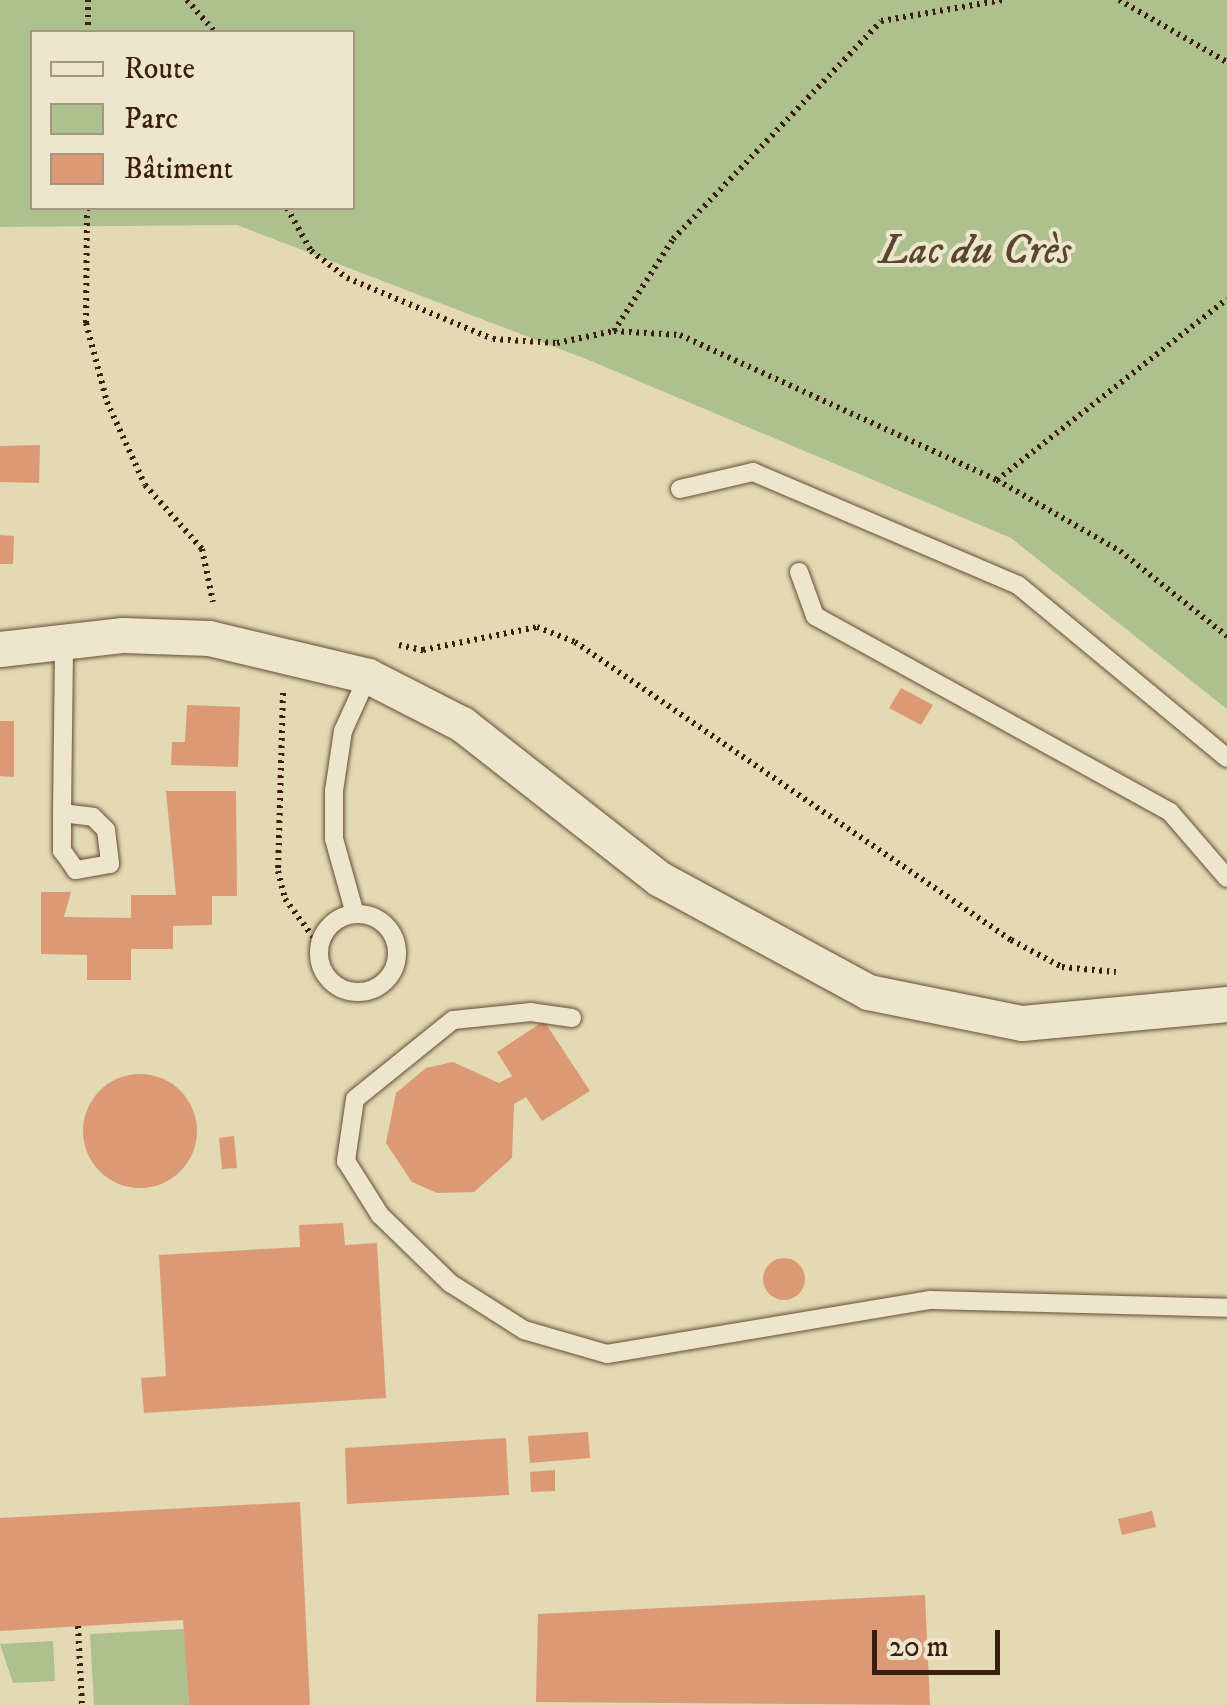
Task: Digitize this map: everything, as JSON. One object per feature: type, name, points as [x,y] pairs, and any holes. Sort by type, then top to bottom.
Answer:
[{"type":"street","points":[[0,650],[64,640],[209,638],[284,652],[368,676],[462,724],[660,879],[868,992],[1022,1023],[1227,1004]]},
{"type":"lane","points":[[680,489],[753,472],[1018,585],[1227,758]]},
{"type":"lane","points":[[799,572],[816,616],[1170,812],[1227,878]]},
{"type":"lane","points":[[62,813],[64,640]]},
{"type":"lane","points":[[355,914],[334,839],[334,791],[343,731],[368,676]]},
{"type":"lane","points":[[355,914],[380,921],[395,942],[387,979],[364,991],[340,988],[322,970],[320,945],[332,924],[355,914]]},
{"type":"lane","points":[[572,1018],[532,1012],[453,1020],[355,1098],[346,1161],[380,1216],[450,1283],[524,1330],[608,1354],[931,1300],[1227,1308]]},
{"type":"path","points":[[88,0],[88,30]]},
{"type":"path","points":[[187,0],[213,30]]},
{"type":"path","points":[[614,331],[673,239],[880,21],[1002,0]]},
{"type":"path","points":[[1119,0],[1226,62]]},
{"type":"path","points":[[87,210],[86,323],[107,402],[145,485],[202,549],[214,601],[209,638]]},
{"type":"path","points":[[288,210],[311,251],[347,278],[449,323],[520,344],[614,331],[680,335],[998,480],[1120,551],[1227,636]]},
{"type":"path","points":[[998,480],[1227,298]]},
{"type":"path","points":[[196,599],[232,604]]},
{"type":"path","points":[[388,643],[423,650],[537,627],[575,642],[1012,940],[1062,967],[1132,971]]},
{"type":"path","points":[[284,652],[278,872],[285,899],[320,945]]},
{"type":"path","points":[[78,1626],[82,1705]]},
{"type":"green space","name":"Lac du Crès","points":[[0,0],[1227,0],[1227,709],[1011,538],[591,361],[237,225],[0,227]]},
{"type":"green space","points":[[184,1629],[189,1705],[94,1705],[90,1634]]},
{"type":"green space","points":[[53,1641],[55,1681],[13,1683],[0,1644]]},
{"type":"building","points":[[40,445],[39,483],[0,482],[0,446]]},
{"type":"building","points":[[0,535],[14,536],[13,564],[0,564]]},
{"type":"building","points":[[901,688],[933,705],[921,725],[889,708]]},
{"type":"building","points":[[187,705],[240,707],[238,767],[171,765],[172,742],[185,742]]},
{"type":"building","points":[[0,721],[14,721],[14,777],[0,776]]},
{"type":"building","points":[[166,791],[236,791],[237,896],[212,896],[212,925],[173,926],[173,949],[131,949],[131,980],[87,980],[87,955],[41,954],[41,892],[71,892],[64,917],[131,918],[131,895],[176,895]]},
{"type":"building","points":[[544,1021],[590,1091],[542,1121],[526,1097],[514,1104],[512,1158],[474,1192],[437,1193],[412,1182],[386,1143],[396,1093],[426,1068],[453,1062],[499,1083],[512,1076],[497,1052]]},
{"type":"building","points":[[140,1074],[162,1079],[180,1091],[192,1109],[197,1131],[192,1153],[180,1171],[162,1183],[140,1188],[118,1183],[100,1171],[88,1153],[83,1131],[88,1109],[100,1091],[118,1079]]},
{"type":"building","points":[[234,1136],[237,1168],[222,1169],[219,1138]]},
{"type":"building","points":[[343,1223],[345,1245],[377,1243],[386,1398],[144,1413],[141,1378],[166,1376],[159,1255],[300,1247],[299,1225]]},
{"type":"building","points":[[784,1258],[799,1264],[805,1279],[799,1294],[784,1300],[769,1294],[763,1279],[769,1264]]},
{"type":"building","points":[[588,1432],[590,1458],[530,1463],[528,1436]]},
{"type":"building","points":[[506,1438],[509,1495],[347,1504],[345,1448]]},
{"type":"building","points":[[555,1470],[555,1491],[531,1492],[530,1472]]},
{"type":"building","points":[[300,1502],[310,1705],[189,1705],[183,1620],[0,1631],[0,1518]]},
{"type":"building","points":[[1152,1511],[1156,1527],[1122,1535],[1118,1519]]},
{"type":"building","points":[[925,1595],[930,1705],[536,1702],[538,1614]]}]
